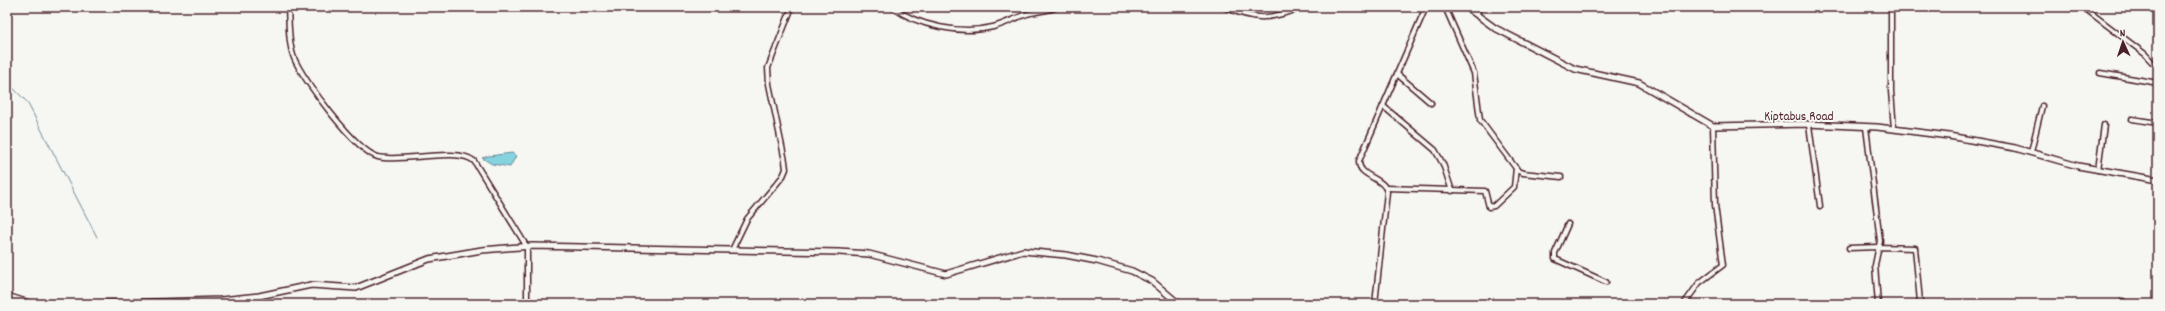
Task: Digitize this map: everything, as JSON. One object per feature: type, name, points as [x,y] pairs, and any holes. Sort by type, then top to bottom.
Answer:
[{"type":"street","points":[[288,7],[292,52],[297,65],[343,128],[364,148],[377,157],[460,156],[473,160],[527,247],[527,304]]},
{"type":"street","points":[[732,250],[747,220],[785,172],[785,161],[769,84],[768,72],[770,62],[792,7]]},
{"type":"street","points":[[892,7],[907,17],[927,24],[952,28],[982,29],[1009,22],[1027,14],[1058,7]]},
{"type":"street","points":[[1224,7],[1250,17],[1259,18],[1273,17],[1304,7]]},
{"type":"street","points":[[1426,7],[1358,163],[1362,171],[1386,188],[1485,191],[1489,206],[1494,206],[1514,187],[1516,168]]},
{"type":"street","points":[[1445,7],[1474,73],[1480,120],[1516,168],[1523,173],[1561,177]]},
{"type":"street","points":[[1466,7],[1495,28],[1575,69],[1639,82],[1712,126],[1716,205],[1723,265],[1699,283],[1684,304]]},
{"type":"street","points":[[1477,15],[1479,7]]},
{"type":"street","points":[[1891,7],[1890,62],[1894,129]]},
{"type":"street","points":[[2083,7],[2145,54],[2152,62]]},
{"type":"street","points":[[2100,73],[2158,83]]},
{"type":"street","points":[[1397,74],[1431,103]]},
{"type":"street","points":[[1383,106],[1435,150],[1443,164],[1452,191]]},
{"type":"street","points":[[2031,152],[2042,106]]},
{"type":"street","points":[[2132,119],[2158,123]]},
{"type":"street","points":[[1809,125],[1820,206]]},
{"type":"street","name":"Kiptabus Road","points":[[1712,126],[1809,125],[1894,129],[1977,140],[2031,152],[2078,166],[2158,180]]},
{"type":"street","points":[[2098,170],[2104,125]]},
{"type":"street","points":[[1866,127],[1880,248],[1875,265],[1878,304]]},
{"type":"street","points":[[1375,304],[1386,214],[1386,188]]},
{"type":"street","points":[[1568,224],[1555,253],[1555,260],[1606,282]]},
{"type":"street","points":[[93,304],[221,300],[259,296],[311,285],[356,288],[373,283],[429,259],[482,250],[527,247],[782,250],[869,254],[946,274],[1023,251],[1066,254],[1097,260],[1132,271],[1152,281],[1179,304]]},
{"type":"street","points":[[1849,248],[1915,248],[1920,302]]},
{"type":"street","points":[[7,296],[32,304]]},
{"type":"water","points":[[512,153],[516,156],[510,167],[492,164],[482,158],[489,156]]},
{"type":"waterway","points":[[7,82],[27,102],[97,237]]}]
